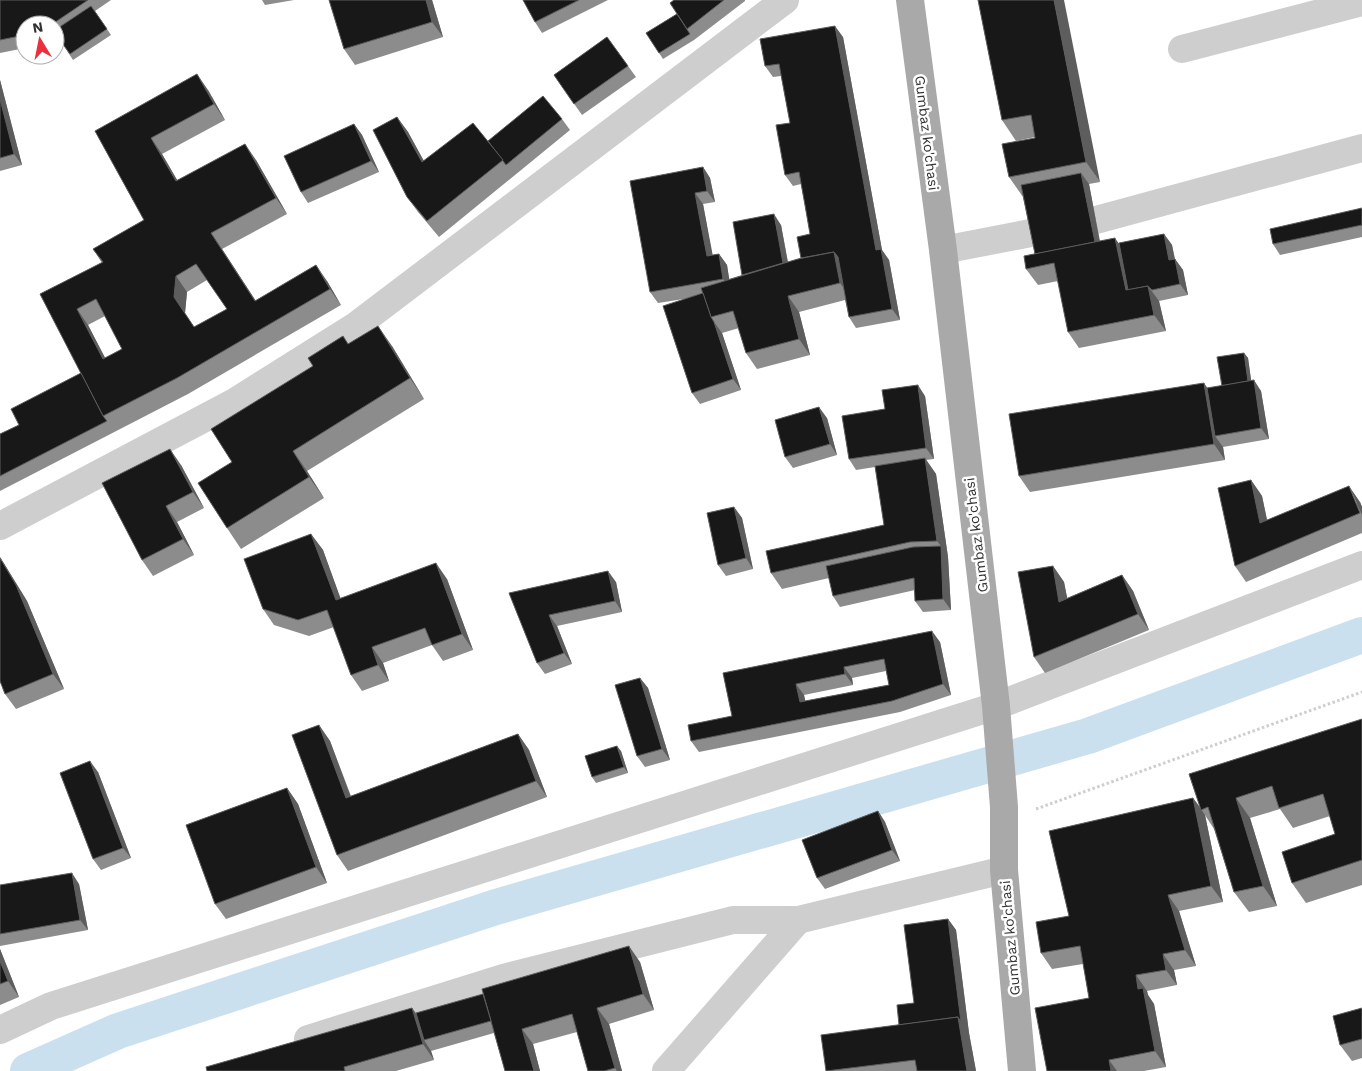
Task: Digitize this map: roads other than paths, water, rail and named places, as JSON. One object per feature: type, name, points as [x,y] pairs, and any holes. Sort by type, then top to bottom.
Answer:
[{"type":"main road","name":"Gumbaz ko'chasi","points":[[910,0],[943,250],[996,706],[1004,814],[1004,870],[1022,1071]]},
{"type":"street","points":[[0,526],[233,403],[357,325],[785,0]]},
{"type":"street","points":[[1182,49],[1362,2]]},
{"type":"street","points":[[1096,220],[1362,148]]},
{"type":"street","points":[[943,250],[1036,232]]},
{"type":"street","points":[[0,1030],[51,1006],[996,706],[1362,565]]},
{"type":"street","points":[[289,1045],[503,978],[733,920],[798,920],[1004,870]]},
{"type":"street","points":[[666,1071],[798,920]]},
{"type":"waterway","points":[[28,1071],[118,1031],[496,907],[1088,736],[1362,635]]}]
